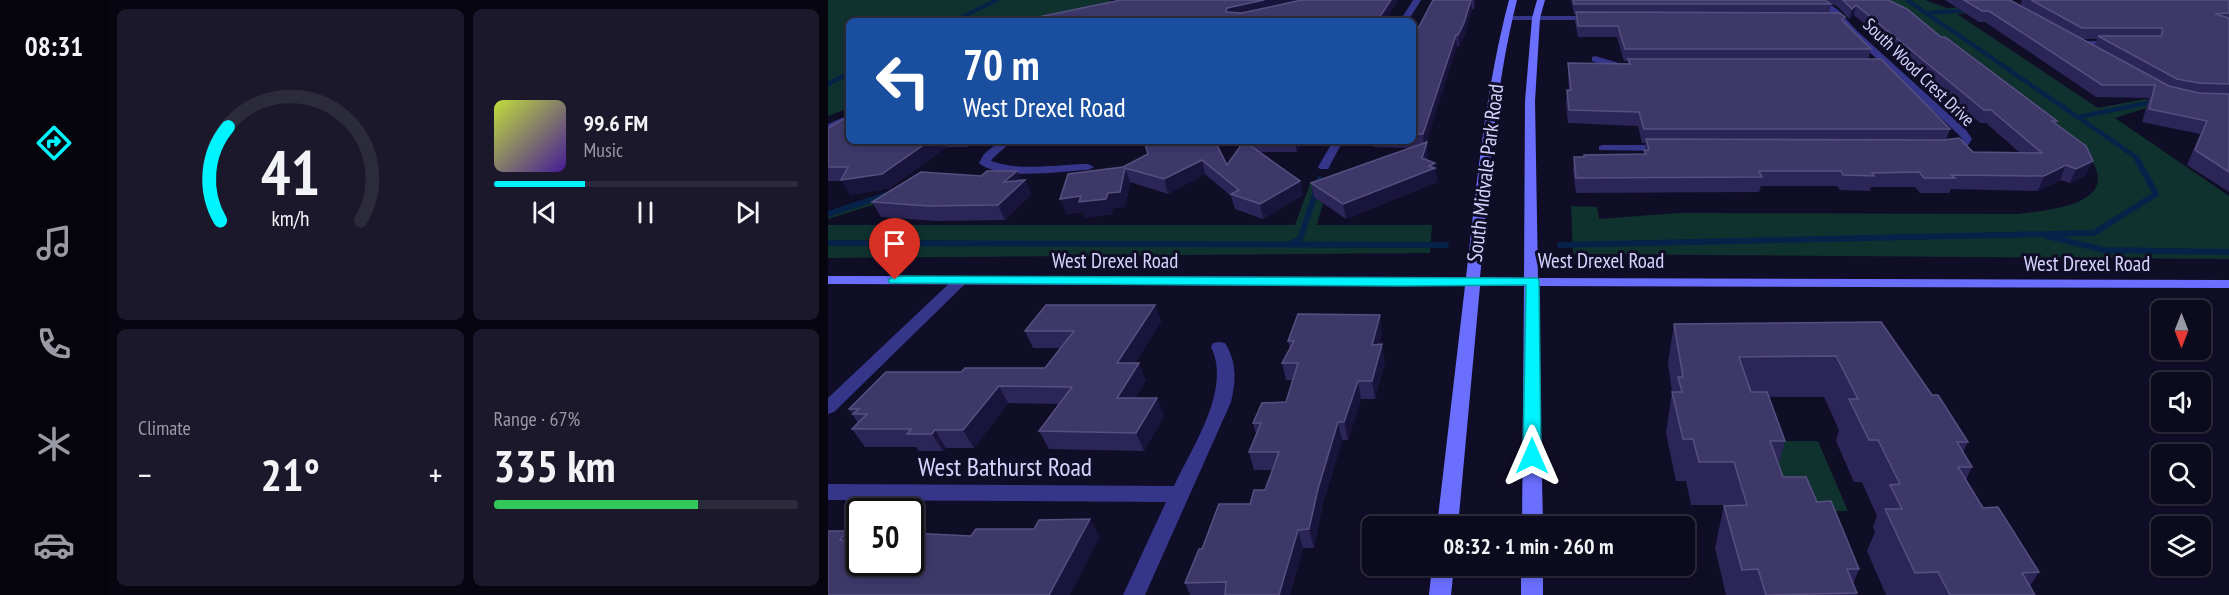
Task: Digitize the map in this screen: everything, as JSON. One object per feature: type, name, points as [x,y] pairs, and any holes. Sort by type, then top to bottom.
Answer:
[{"type":"main road","name":"South Midvale Park Road","points":[[1448,516],[1490,117],[1513,0]]},
{"type":"main road","name":"South Midvale Park Road","points":[[1532,516],[1530,102],[1536,18],[1541,0]]},
{"type":"main road","name":"West Drexel Road","points":[[828,280],[1472,282],[1532,280],[2229,284]]},
{"type":"main road","points":[[1440,595],[1442,576]]},
{"type":"main road","points":[[1532,576],[1532,595]]},
{"type":"street","points":[[1406,18],[1417,0]]},
{"type":"street","name":"South Wood Crest Drive","points":[[1817,0],[1834,11],[1889,66],[1962,132],[1967,139],[1964,148]]},
{"type":"street","points":[[1508,18],[1602,18]]},
{"type":"street","points":[[1828,19],[1840,19]]},
{"type":"street","points":[[2068,37],[2096,54]]},
{"type":"street","points":[[2077,43],[2121,43]]},
{"type":"street","points":[[1595,59],[1618,66],[1641,66]]},
{"type":"street","points":[[1878,66],[1889,66]]},
{"type":"street","points":[[828,128],[846,119]]},
{"type":"street","points":[[1003,144],[988,156],[985,163],[993,168],[1010,169],[1088,167]]},
{"type":"street","points":[[1324,167],[1336,144]]},
{"type":"street","points":[[1603,148],[1675,148]]},
{"type":"street","points":[[828,408],[961,280]]},
{"type":"street","points":[[1134,595],[1222,402],[1228,370],[1225,357],[1219,347]]},
{"type":"street","name":"West Bathurst Road","points":[[828,492],[1181,494]]},
{"type":"green space","points":[[828,0],[1109,0],[1115,3],[1040,18],[846,18],[846,109],[828,116]]},
{"type":"green space","points":[[1886,0],[1925,0],[1947,8],[1994,6],[2004,11],[1957,14],[2098,108],[2145,99],[2158,104],[2115,118],[2229,196],[2229,259],[1573,254],[1571,206],[1597,207],[1599,219],[1678,213],[2018,214],[2065,206],[2091,194],[2097,184],[2097,171],[2087,154]]},
{"type":"green space","points":[[949,174],[955,179],[828,219],[828,212]]},
{"type":"green space","points":[[1311,181],[1329,182],[1317,225],[1432,225],[1430,253],[828,258],[828,225],[1295,225]]},
{"type":"green space","points":[[1769,441],[1818,441],[1848,511],[1794,511]]},
{"type":"building","points":[[1121,0],[1264,0],[1227,8],[1226,12],[1242,13],[1302,0],[1391,0],[1379,18],[1047,18],[1043,16]]},
{"type":"building","points":[[1433,0],[1471,0],[1464,23],[1456,35],[1423,134],[1416,134],[1416,32]]},
{"type":"building","points":[[1573,0],[1825,0],[1831,4],[1574,4]]},
{"type":"building","points":[[1843,0],[1888,0],[1907,9],[1941,37],[1945,37],[2057,121],[2052,121],[2086,146],[2093,161],[2076,169],[2066,165],[2044,176],[1951,175],[1955,178],[1924,178],[1919,172],[1872,173],[1874,176],[1843,175],[1841,171],[1759,171],[1762,177],[1576,178],[1574,157],[1646,154],[1644,150],[1649,150],[1646,139],[1944,140],[1959,138],[1973,152],[2042,153],[1991,110],[1984,110],[1856,5],[1852,9]]},
{"type":"building","points":[[1964,0],[2010,0],[2169,86],[2199,93],[2229,94],[2229,172],[2195,150],[2207,121],[2149,109],[2155,85],[2102,85],[1989,11],[1982,11]]},
{"type":"building","points":[[2031,0],[2229,0],[2229,13],[2215,14],[2229,18],[2229,84],[2199,83],[2177,79],[2098,36],[2161,36],[2163,30],[2161,28],[2082,28]]},
{"type":"building","points":[[1576,12],[1840,13],[1845,17],[1842,20],[1871,49],[1625,49],[1618,26],[1578,26]]},
{"type":"building","points":[[1628,59],[1881,59],[1950,129],[1644,129],[1639,112],[1569,110],[1567,90],[1571,90],[1568,63],[1630,64]]},
{"type":"building","points":[[846,118],[846,144],[925,144],[882,174],[841,180],[848,167],[828,167],[828,128]]},
{"type":"building","points":[[1427,142],[1422,158],[1435,163],[1429,166],[1435,168],[1343,204],[1311,183]]},
{"type":"building","points":[[1145,144],[1216,144],[1227,165],[1242,144],[1248,144],[1300,181],[1260,204],[1231,194],[1239,190],[1202,160],[1164,179],[1125,168],[1120,192],[1108,193],[1106,199],[1079,202],[1081,196],[1060,199],[1068,174],[1123,167],[1148,154]]},
{"type":"building","points":[[987,171],[1017,171],[1004,182],[1025,180],[998,205],[928,206],[872,202],[921,172],[981,176]]},
{"type":"building","points":[[1046,305],[1155,305],[1117,363],[1139,363],[1117,398],[1157,398],[1136,433],[1039,431],[1072,387],[999,386],[963,430],[935,430],[932,434],[907,434],[911,429],[852,429],[867,414],[853,414],[859,409],[849,409],[886,372],[961,372],[965,368],[1045,368],[1074,331],[1025,331]]},
{"type":"building","points":[[1298,314],[1380,315],[1372,345],[1382,344],[1372,381],[1358,381],[1344,422],[1338,422],[1309,529],[1298,530],[1279,595],[1225,595],[1226,582],[1185,583],[1199,549],[1202,549],[1219,504],[1250,504],[1254,490],[1265,490],[1279,452],[1249,452],[1261,423],[1253,423],[1262,403],[1286,402],[1298,363],[1282,363],[1294,341],[1288,341]]},
{"type":"building","points":[[1881,322],[1932,395],[1938,395],[1968,442],[1957,442],[1972,467],[1958,467],[1983,508],[1998,507],[2039,572],[2022,573],[2035,595],[1950,595],[1938,572],[1915,573],[1885,509],[1902,509],[1890,485],[1900,484],[1878,440],[1869,440],[1849,399],[1858,399],[1836,356],[1739,357],[1751,392],[1767,392],[1785,441],[1770,441],[1783,477],[1806,477],[1817,502],[1831,501],[1859,569],[1847,569],[1857,593],[1766,595],[1758,569],[1742,570],[1724,506],[1747,505],[1734,462],[1699,462],[1693,439],[1683,439],[1672,392],[1682,392],[1678,377],[1683,377],[1674,324]]},
{"type":"building","points":[[1090,519],[1049,595],[828,595],[828,531],[846,531],[840,540],[846,540],[846,576],[924,576],[924,534],[971,536],[976,529],[1034,529],[1039,520]]},
{"type":"waterway","points":[[960,18],[997,0]]},
{"type":"waterway","points":[[1907,0],[2011,71]]},
{"type":"waterway","points":[[1928,13],[1970,10]]},
{"type":"waterway","points":[[2009,70],[2137,159]]},
{"type":"waterway","points":[[828,84],[846,75]]},
{"type":"waterway","points":[[2079,117],[2152,102]]},
{"type":"waterway","points":[[1560,245],[2094,233],[2156,194],[2137,159]]},
{"type":"waterway","points":[[1292,243],[1300,239],[1320,179]]},
{"type":"waterway","points":[[828,214],[886,195]]},
{"type":"waterway","points":[[2047,236],[2104,250],[2229,252]]},
{"type":"waterway","points":[[828,243],[1446,245]]},
{"type":"route","points":[[895,280],[1472,282],[1532,280],[1532,456]]}]
